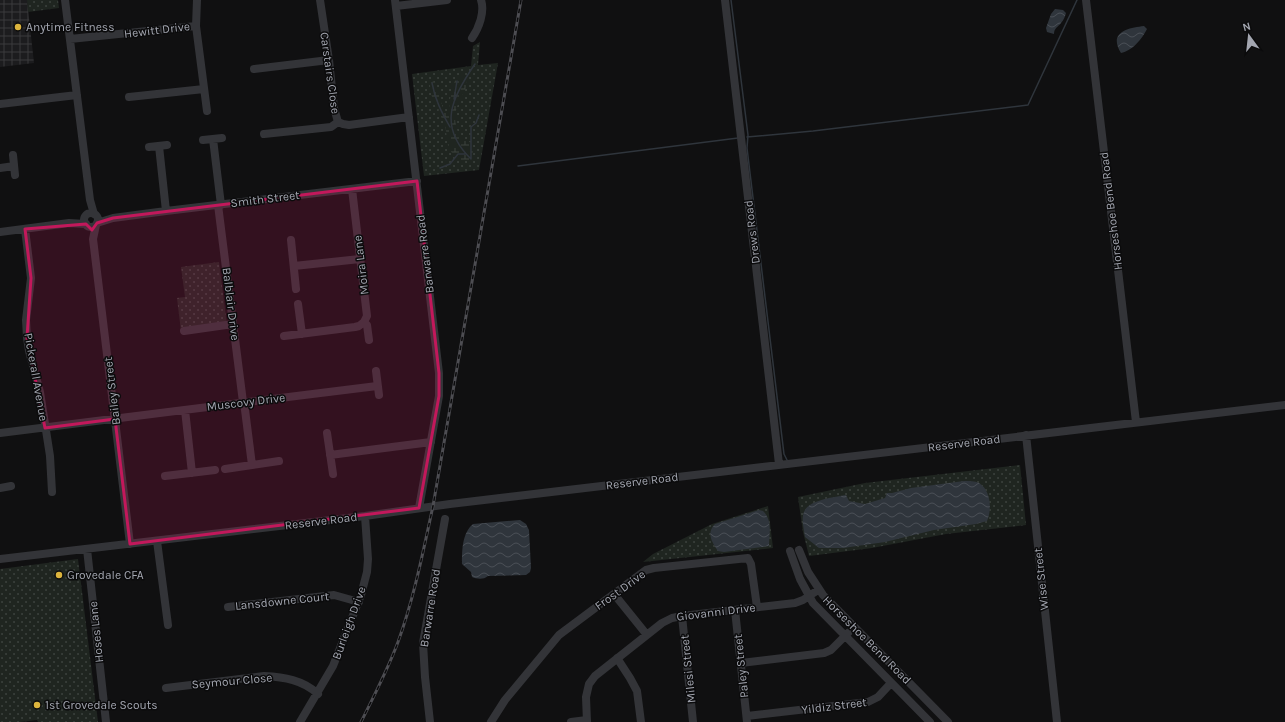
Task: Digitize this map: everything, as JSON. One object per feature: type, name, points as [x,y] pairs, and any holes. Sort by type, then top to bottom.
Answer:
[{"type":"street","name":"Bailey Street","points":[[65,0],[130,544]]},
{"type":"street","name":"Hewitt Drive","points":[[70,39],[196,26],[197,0]]},
{"type":"street","name":"Carstairs Close","points":[[320,0],[329,60],[334,108],[338,122],[349,125],[409,117]]},
{"type":"street","points":[[395,3],[447,0]]},
{"type":"street","points":[[472,38],[479,25],[482,7],[481,0]]},
{"type":"street","name":"Drews Road","points":[[725,0],[779,464]]},
{"type":"street","name":"Horseshoe Bend Road","points":[[1086,0],[1136,422]]},
{"type":"street","name":"Barwarre Road","points":[[395,3],[439,373],[439,396],[419,508]]},
{"type":"street","points":[[196,26],[207,111]]},
{"type":"street","points":[[254,69],[329,60]]},
{"type":"street","points":[[129,97],[204,89]]},
{"type":"street","points":[[0,104],[77,95]]},
{"type":"street","points":[[264,134],[331,127],[338,122]]},
{"type":"street","points":[[203,140],[222,138]]},
{"type":"street","name":"Balblair Drive","points":[[213,139],[233,324],[252,465]]},
{"type":"street","points":[[149,147],[163,145],[166,211]]},
{"type":"street","points":[[13,155],[15,175]]},
{"type":"street","points":[[0,168],[14,166]]},
{"type":"street","name":"Smith Street","points":[[0,232],[26,230],[79,220],[113,218],[417,181]]},
{"type":"street","name":"Moira Lane","points":[[352,189],[367,316],[364,322],[367,325],[369,340]]},
{"type":"street","name":"Pickerall Avenue","points":[[26,230],[31,278],[26,320],[27,338],[40,392],[50,456],[52,492]]},
{"type":"street","points":[[291,240],[296,289]]},
{"type":"street","points":[[294,266],[360,259]]},
{"type":"street","points":[[298,304],[302,334]]},
{"type":"street","points":[[284,336],[355,327],[364,322]]},
{"type":"street","points":[[184,331],[233,324]]},
{"type":"street","points":[[376,371],[379,395]]},
{"type":"street","name":"Muscovy Drive","points":[[0,433],[377,386]]},
{"type":"street","name":"Reserve Road","points":[[0,559],[365,516],[419,508],[779,464],[1285,405]]},
{"type":"street","points":[[185,410],[192,473]]},
{"type":"street","points":[[327,434],[333,474]]},
{"type":"street","name":"Wise Street","points":[[1026,436],[1057,722]]},
{"type":"street","points":[[330,454],[431,442]]},
{"type":"street","points":[[225,468],[279,461]]},
{"type":"street","points":[[165,476],[215,470]]},
{"type":"street","points":[[0,488],[11,486]]},
{"type":"street","name":"Burleigh Drive","points":[[300,722],[318,694],[333,666],[358,602],[367,572],[368,558],[365,516]]},
{"type":"street","name":"Barwarre Road","points":[[430,722],[423,643],[446,519]]},
{"type":"street","points":[[157,541],[168,625]]},
{"type":"street","name":"Hoses Lane","points":[[87,549],[104,717]]},
{"type":"street","name":"Horseshoe Bend Road","points":[[930,722],[819,610],[808,596],[798,575],[794,551],[818,590],[948,722]]},
{"type":"street","name":"Frost Drive","points":[[495,721],[505,700],[555,639],[640,574],[649,569],[746,558],[750,560],[752,564],[757,607]]},
{"type":"street","name":"Giovanni Drive","points":[[587,721],[586,698],[589,684],[595,676],[667,620],[682,616],[795,603],[818,590]]},
{"type":"street","points":[[614,594],[647,635]]},
{"type":"street","name":"Lansdowne Court","points":[[228,607],[334,595],[358,602]]},
{"type":"street","name":"Paley Street","points":[[735,610],[747,719]]},
{"type":"street","name":"Milesi Street","points":[[682,616],[693,722]]},
{"type":"street","points":[[741,663],[822,654],[829,651],[854,627]]},
{"type":"street","points":[[617,658],[637,691],[641,722]]},
{"type":"street","name":"Seymour Close","points":[[166,688],[264,676],[291,679],[310,687],[318,694]]},
{"type":"street","name":"Yildiz Street","points":[[747,719],[870,702],[878,697],[891,683]]},
{"type":"street","points":[[571,722],[587,721]]},
{"type":"highlighted area","points":[[417,181],[439,373],[439,396],[419,508],[130,544],[115,419],[45,428],[27,338],[31,278],[25,229],[86,224],[92,230],[97,223],[113,218]]},
{"type":"shaded area","points":[[0,0],[27,0],[34,63],[0,67]]},
{"type":"green space","points":[[27,0],[58,0],[59,8],[28,12]]},
{"type":"green space","points":[[480,42],[478,65],[498,63],[479,170],[424,176],[412,74],[471,66],[473,46]]},
{"type":"green space","points":[[459,76],[464,77],[467,80],[467,84],[456,108],[456,126],[461,139],[472,143],[473,149],[472,160],[461,161],[449,148],[445,126],[433,100],[430,89],[430,83],[434,81],[438,89],[442,105],[447,113],[452,87]]},
{"type":"green space","points":[[219,262],[227,325],[181,331],[177,298],[185,297],[181,267]]},
{"type":"green space","points":[[1020,465],[1026,525],[946,534],[872,548],[809,556],[803,532],[798,497],[865,483]]},
{"type":"green space","points":[[768,506],[773,548],[643,562],[653,554],[712,524]]},
{"type":"green space","points":[[78,559],[98,722],[38,722],[37,720],[0,722],[0,569]]},
{"type":"water","points":[[1055,9],[1063,10],[1066,13],[1063,21],[1055,29],[1054,34],[1047,32],[1046,28],[1051,14]]},
{"type":"water","points":[[1144,26],[1147,29],[1142,37],[1133,47],[1121,53],[1118,46],[1118,36],[1126,30]]},
{"type":"water","points":[[974,481],[979,483],[986,490],[990,506],[987,521],[934,530],[885,542],[843,548],[819,548],[805,537],[803,515],[807,508],[816,502],[846,495],[849,501],[865,504],[885,498],[887,493],[911,488]]},
{"type":"water","points":[[759,510],[763,511],[768,519],[770,527],[769,546],[724,552],[718,551],[710,534],[712,527],[715,524]]},
{"type":"water","points":[[520,520],[526,524],[529,530],[530,572],[526,575],[488,576],[480,579],[472,577],[471,572],[462,564],[463,542],[469,528],[473,524]]},
{"type":"waterway","points":[[731,0],[748,135],[747,148],[784,454],[787,460]]},
{"type":"waterway","points":[[747,137],[813,131],[1028,105],[1077,0]]},
{"type":"waterway","points":[[471,159],[460,147],[454,135],[451,123],[455,100],[460,88],[475,64]]},
{"type":"waterway","points":[[454,99],[457,81]]},
{"type":"waterway","points":[[432,83],[437,101],[450,127]]},
{"type":"waterway","points":[[471,159],[471,127],[476,123],[479,115]]},
{"type":"waterway","points":[[518,166],[738,138]]},
{"type":"waterway","points":[[440,168],[450,164],[458,154],[465,154]]},
{"type":"railway","points":[[361,722],[398,642],[404,625],[426,540],[521,0]]},
{"type":"place","name":"Anytime Fitness","points":[[18,27]]},
{"type":"place","name":"Grovedale CFA","points":[[59,575]]},
{"type":"place","name":"1st Grovedale Scouts","points":[[37,705]]}]
